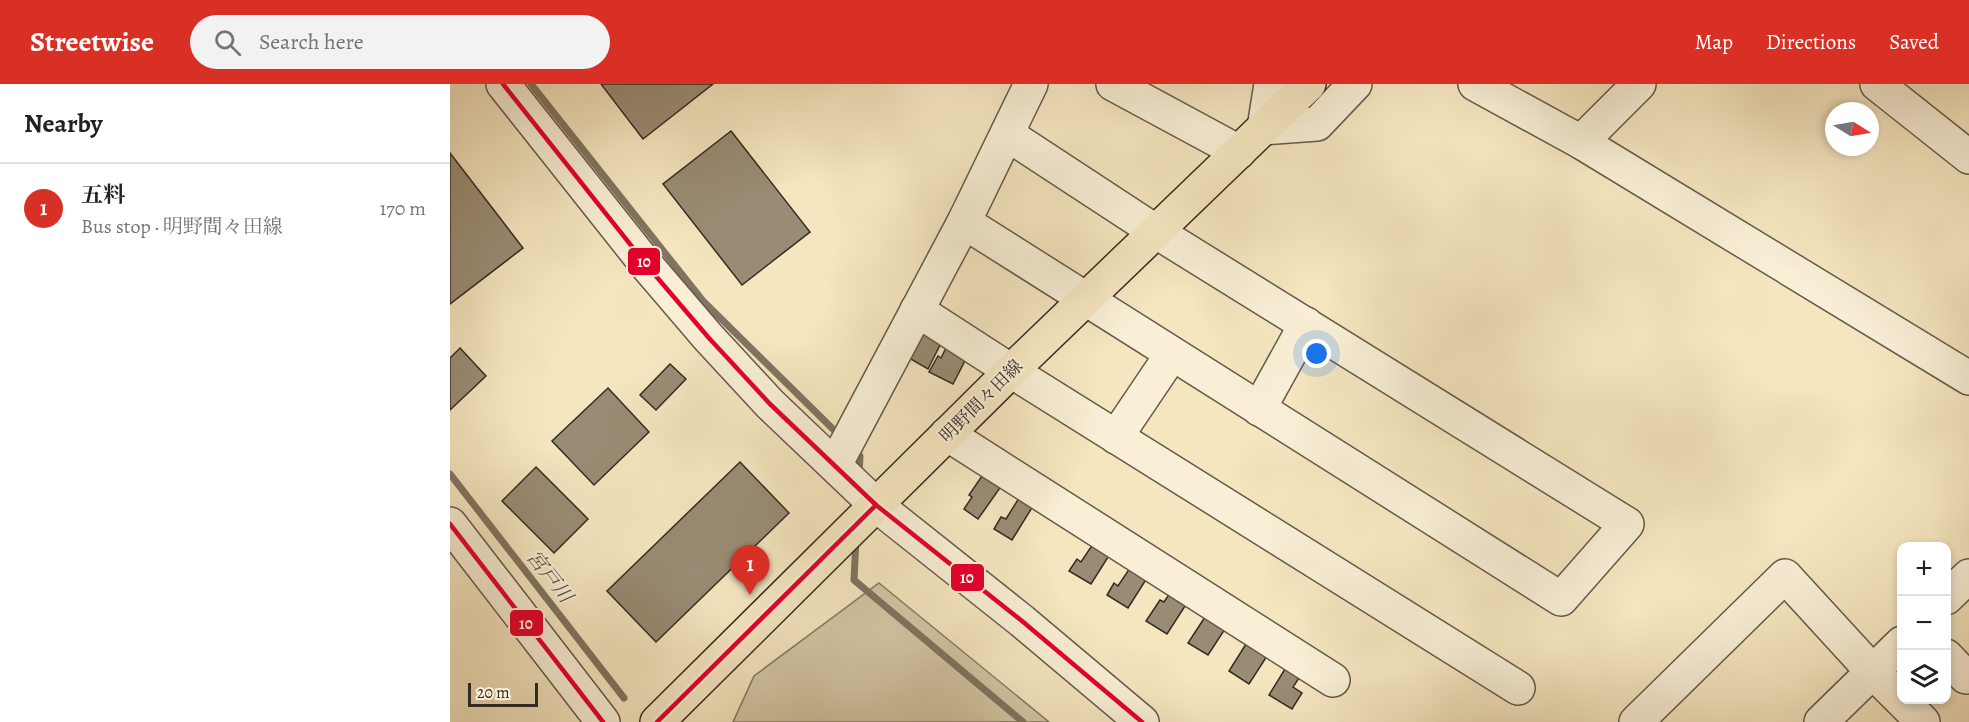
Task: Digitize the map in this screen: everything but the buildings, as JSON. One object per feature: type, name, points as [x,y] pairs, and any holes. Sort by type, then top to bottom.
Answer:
[{"type":"main road","name":"明野間々田線","points":[[657,722],[1011,371],[1308,84]]},
{"type":"street","points":[[503,84],[591,197],[708,337],[770,404],[876,505],[1022,621],[1142,722]]},
{"type":"street","points":[[835,465],[964,222],[1031,84]]},
{"type":"street","points":[[1113,84],[1239,152]]},
{"type":"street","points":[[1271,84],[1264,128],[1317,124],[1355,84]]},
{"type":"street","points":[[1581,142],[1639,84]]},
{"type":"street","points":[[1876,84],[1969,157]]},
{"type":"street","points":[[1481,85],[1581,142],[1969,378]]},
{"type":"street","points":[[964,222],[1561,599],[1627,524],[1155,231],[1007,134]]},
{"type":"street","points":[[917,310],[1518,688]]},
{"type":"street","points":[[1259,409],[1306,324]]},
{"type":"street","points":[[1116,437],[1172,354]]},
{"type":"street","points":[[947,434],[1333,680]]},
{"type":"street","points":[[450,524],[603,722]]},
{"type":"street","points":[[1636,722],[1785,576],[1873,672],[1923,722]]},
{"type":"street","points":[[1949,596],[1969,576]]},
{"type":"street","points":[[1821,722],[1897,648]]},
{"type":"street","points":[[1951,660],[1966,677],[1969,674]]},
{"type":"shaded area","points":[[879,583],[1049,722],[733,722],[754,676]]},
{"type":"waterway","points":[[531,84],[703,301],[841,437]]},
{"type":"waterway","points":[[853,449],[860,456],[859,474]]},
{"type":"waterway","name":"宮戸川","points":[[450,474],[624,698]]},
{"type":"waterway","points":[[856,539],[854,580],[1023,722]]},
{"type":"transit line","name":"10","points":[[503,84],[649,268],[770,404],[876,505],[1022,621],[1142,722]]},
{"type":"transit line","name":"10","points":[[657,722],[876,505]]},
{"type":"transit line","name":"10","points":[[450,524],[603,722]]},
{"type":"place","name":"五料","points":[[750,595]]}]
